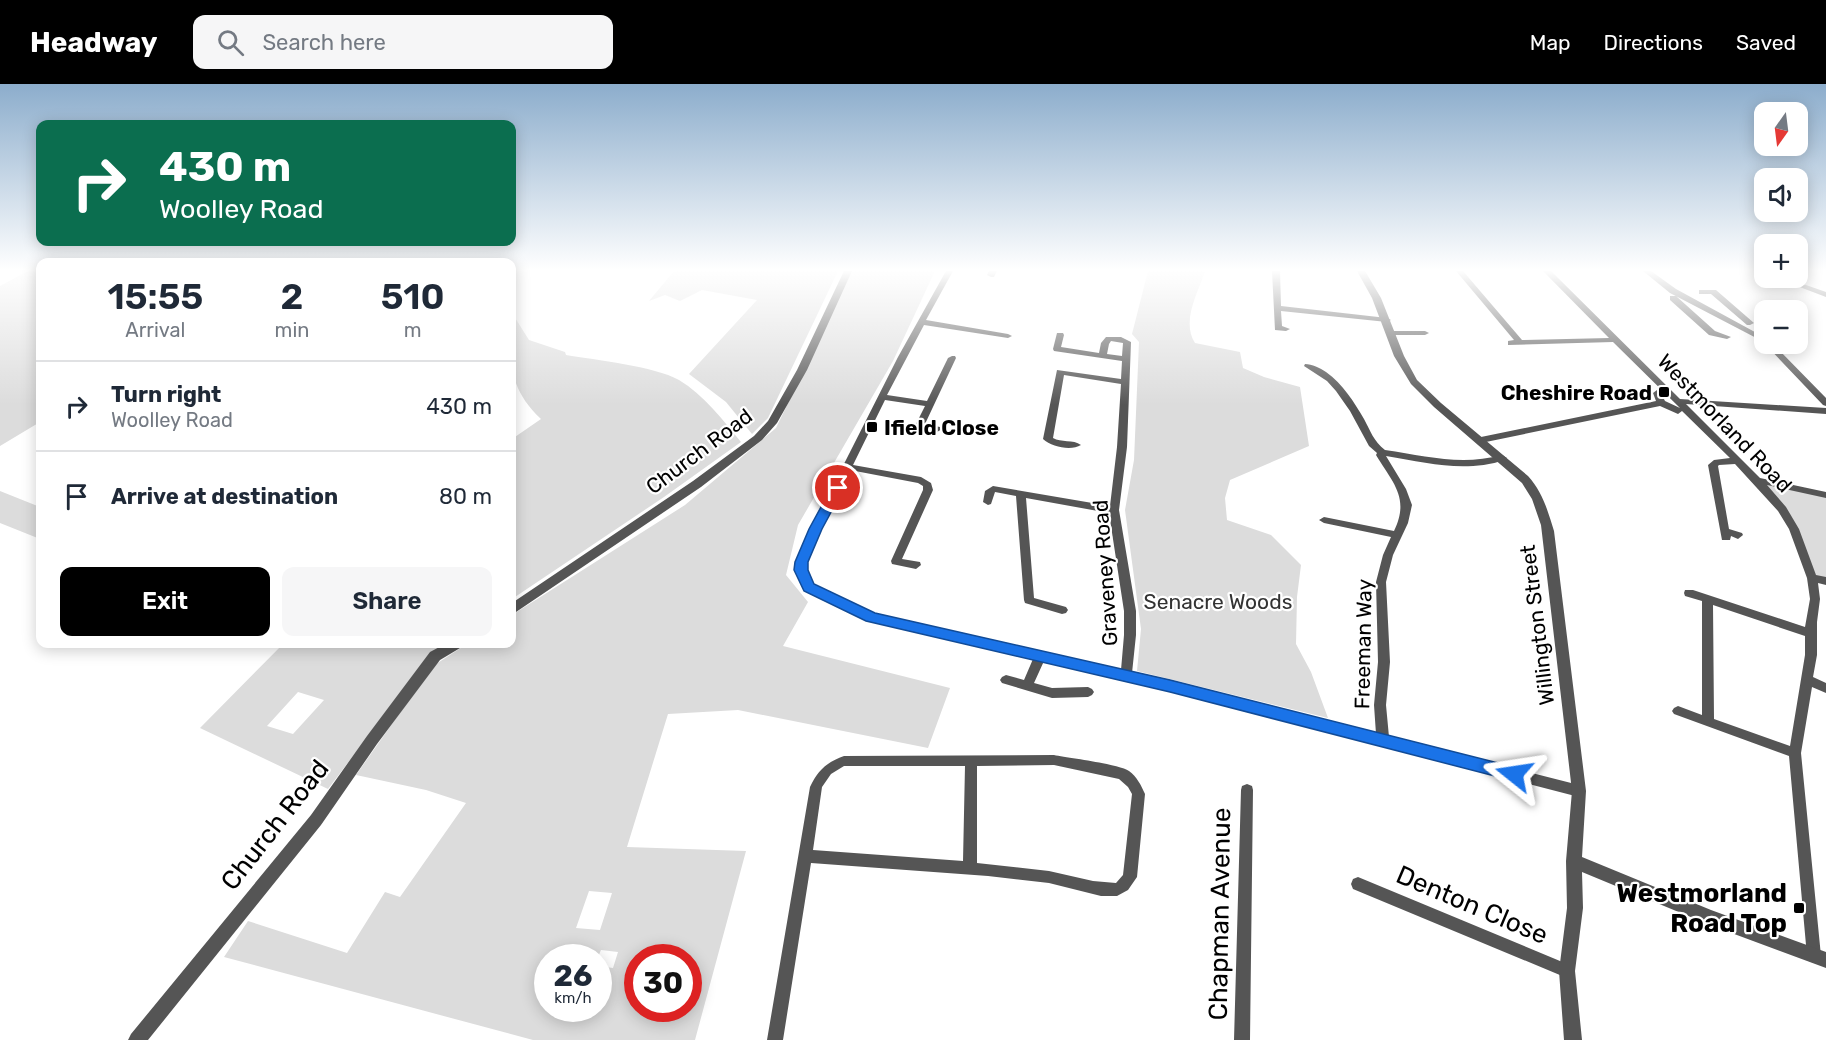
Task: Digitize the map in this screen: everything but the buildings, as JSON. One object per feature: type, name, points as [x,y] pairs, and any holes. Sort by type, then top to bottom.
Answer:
[{"type":"street","name":"Church Road","points":[[516,606],[697,484],[758,438],[772,423],[802,370],[827,316]]},
{"type":"street","points":[[926,316],[902,357],[885,397],[815,529],[801,562],[801,570],[809,587],[872,617],[1383,740],[1579,791]]},
{"type":"street","points":[[1277,316],[1278,328],[1286,329]]},
{"type":"street","points":[[1347,316],[1387,320]]},
{"type":"street","name":"Willington Street","points":[[1385,316],[1400,358],[1413,380],[1434,403],[1481,440],[1531,486],[1541,506],[1548,531],[1579,791],[1574,861],[1575,908],[1567,971],[1573,1040]]},
{"type":"street","points":[[1497,316],[1520,343]]},
{"type":"street","name":"Westmorland Road","points":[[1590,316],[1678,406],[1738,460],[1782,509],[1794,529],[1812,578],[1815,599],[1810,633],[1811,655],[1795,753],[1820,958]]},
{"type":"street","points":[[1693,316],[1697,316]]},
{"type":"street","points":[[1693,316],[1712,333],[1727,337]]},
{"type":"street","points":[[1718,316],[1754,335]]},
{"type":"street","points":[[1739,316],[1746,321]]},
{"type":"street","points":[[922,322],[1008,336]]},
{"type":"street","points":[[1391,333],[1425,333]]},
{"type":"street","points":[[1060,335],[1057,349],[1103,356],[1127,359],[1127,342],[1121,339],[1109,339],[1105,343],[1103,356]]},
{"type":"street","points":[[1511,343],[1614,340]]},
{"type":"street","points":[[1779,354],[1826,403]]},
{"type":"street","points":[[937,429],[920,426],[952,358]]},
{"type":"street","name":"Graveney Road","points":[[1126,677],[1131,635],[1130,611],[1114,510],[1122,447],[1127,359]]},
{"type":"street","name":"Freeman Way","points":[[1308,365],[1321,370],[1335,383],[1374,446],[1382,452],[1407,505],[1403,523],[1396,535],[1381,582],[1384,662],[1380,705],[1383,740]]},
{"type":"street","points":[[1076,445],[1055,443],[1048,439],[1060,372],[1125,382]]},
{"type":"street","points":[[1657,393],[1661,403]]},
{"type":"street","points":[[885,397],[930,404]]},
{"type":"street","points":[[1481,440],[1661,403],[1678,406],[1826,411]]},
{"type":"street","points":[[1382,452],[1454,464],[1486,463],[1502,458]]},
{"type":"street","points":[[1738,460],[1717,462],[1713,465],[1725,534],[1738,535]]},
{"type":"street","points":[[849,467],[921,480],[928,485],[928,490],[896,561],[916,565]]},
{"type":"street","points":[[1757,480],[1826,495]]},
{"type":"street","points":[[988,502],[990,491],[993,489],[1114,510]]},
{"type":"street","points":[[1021,494],[1029,600],[1062,610]]},
{"type":"street","points":[[1324,520],[1396,535]]},
{"type":"street","points":[[1812,578],[1826,581]]},
{"type":"street","points":[[1689,593],[1707,601],[1810,633]]},
{"type":"street","points":[[1707,601],[1708,722]]},
{"type":"street","name":"Church Road","points":[[137,1040],[316,820],[435,656],[449,648]]},
{"type":"street","points":[[1027,686],[1040,657]]},
{"type":"street","points":[[1006,680],[1052,693],[1088,692]]},
{"type":"street","points":[[1806,680],[1826,688]]},
{"type":"street","points":[[1678,711],[1795,753]]},
{"type":"street","points":[[970,869],[972,760]]},
{"type":"street","points":[[775,1040],[816,787],[822,774],[831,765],[844,761],[1054,760],[1123,774],[1133,783],[1139,794],[1130,877],[1125,885],[1116,889],[1052,878],[970,869],[805,856]]},
{"type":"street","name":"Chapman Avenue","points":[[1242,1040],[1247,790]]},
{"type":"street","points":[[1574,861],[1710,917],[1820,958]]},
{"type":"street","name":"Denton Close","points":[[1358,884],[1567,971]]},
{"type":"green space","points":[[0,316],[36,316],[36,424],[0,446]]},
{"type":"green space","points":[[743,316],[817,316],[768,418],[752,434],[726,402],[689,374]]},
{"type":"green space","points":[[830,316],[914,316],[893,361],[798,525],[786,575],[808,602],[783,646],[950,688],[928,748],[738,710],[668,714],[627,847],[746,851],[702,1014],[702,944],[624,944],[624,1022],[700,1022],[695,1040],[533,1040],[224,957],[248,921],[347,953],[385,892],[400,897],[466,803],[426,790],[356,775],[433,666],[461,648],[516,648],[516,612],[685,505],[776,428]],"holes":[[[589,891],[612,893],[600,930],[576,928]]]},
{"type":"green space","name":"Senacre Woods","points":[[1137,316],[1190,316],[1191,334],[1195,343],[1240,352],[1243,368],[1264,377],[1300,387],[1309,446],[1230,480],[1225,498],[1227,520],[1271,535],[1301,565],[1297,597],[1296,644],[1311,672],[1328,718],[1137,671],[1141,629],[1125,510],[1134,460],[1139,342],[1132,334]]},
{"type":"green space","points":[[516,319],[529,340],[565,352],[566,355],[640,367],[679,380],[705,400],[741,442],[664,497],[516,596],[516,436],[541,419],[521,394],[516,382]]},
{"type":"green space","points":[[1757,480],[1826,495],[1826,581],[1812,578],[1794,529]]},
{"type":"green space","points":[[0,491],[36,505],[36,537],[0,523]]},
{"type":"green space","points":[[279,648],[441,648],[421,666],[328,789],[200,728]],"holes":[[[298,692],[324,700],[293,734],[267,726]]]},
{"type":"place","name":"Cheshire Road","points":[[1664,392]]},
{"type":"place","name":"Ifield Close","points":[[872,427]]},
{"type":"place","name":"Westmorland Road Top","points":[[1799,908]]},
{"type":"route","points":[[838,488],[815,529],[801,562],[801,570],[809,587],[872,617],[1170,686],[1514,774]]}]
